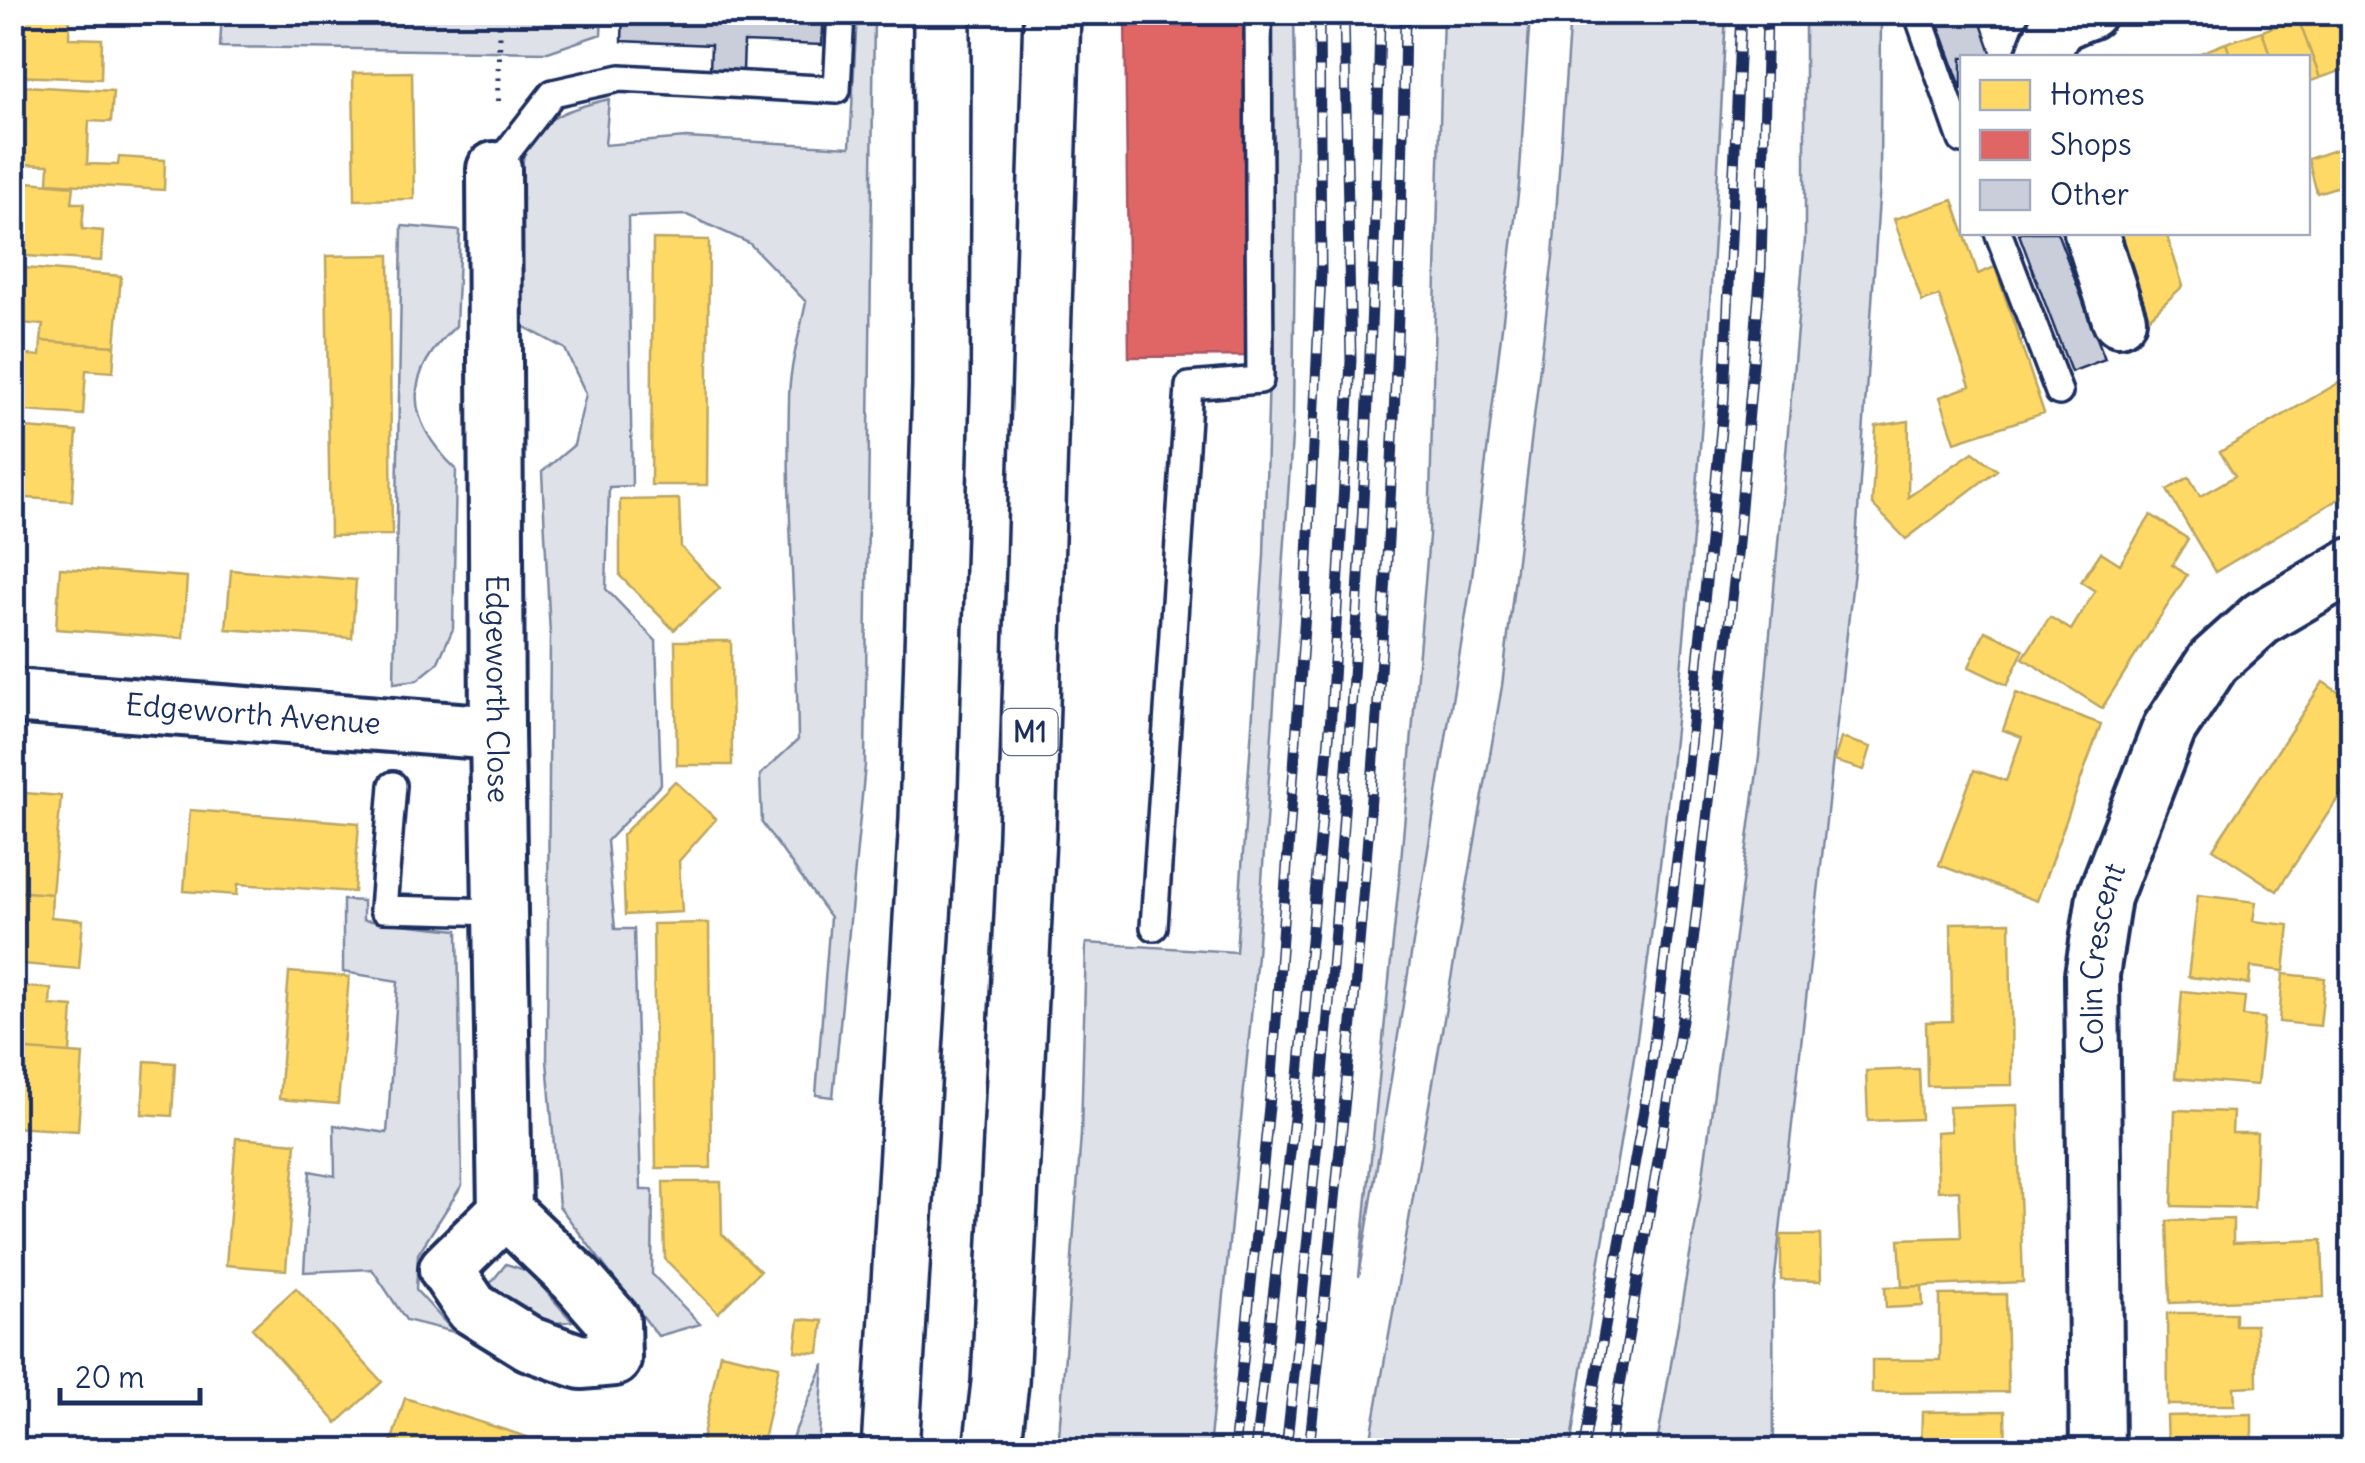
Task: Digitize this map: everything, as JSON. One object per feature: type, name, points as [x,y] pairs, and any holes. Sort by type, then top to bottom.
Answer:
[{"type":"highway","points":[[890,1450],[928,819],[941,384],[942,12]]},
{"type":"highway","name":"M1","points":[[992,1450],[1000,1383],[1027,836],[1052,12]]},
{"type":"street","name":"Edgeworth Close","points":[[494,169],[505,1211]]},
{"type":"street","points":[[2091,235],[2118,319]]},
{"type":"street","name":"Colin Crescent","points":[[2097,1450],[2092,975],[2104,897],[2170,728],[2214,662],[2262,618],[2352,566]]},
{"type":"street","name":"Edgeworth Avenue","points":[[12,696],[498,733]]},
{"type":"lane","points":[[494,169],[553,93],[570,89],[620,78],[837,90],[842,12]]},
{"type":"lane","points":[[1154,927],[1188,386],[1260,380],[1258,12]]},
{"type":"lane","points":[[1917,12],[1960,134]]},
{"type":"lane","points":[[1999,235],[2059,392]]},
{"type":"lane","points":[[393,785],[383,909],[500,912]]},
{"type":"path","points":[[494,169],[500,12]]},
{"type":"shaded area","points":[[222,12],[602,13],[601,34],[548,52],[220,47]]},
{"type":"shaded area","points":[[857,13],[874,13],[865,765],[833,1097],[816,1095],[830,917],[762,823],[760,775],[798,740],[789,388],[806,302],[749,243],[687,215],[628,217],[632,486],[609,487],[606,589],[656,641],[661,784],[607,841],[615,929],[634,929],[641,1190],[653,1190],[652,1274],[700,1324],[658,1336],[559,1206],[547,1060],[550,635],[542,472],[574,445],[586,394],[565,349],[521,325],[520,199],[524,153],[545,124],[575,108],[609,99],[605,145],[686,138],[850,147]]},
{"type":"shaded area","points":[[1273,13],[1294,13],[1293,422],[1257,955],[1209,1450],[1058,1450],[1081,1134],[1086,943],[1236,952],[1264,556],[1273,221]]},
{"type":"shaded area","points":[[1443,13],[1530,13],[1519,186],[1472,577],[1359,1277],[1429,536]]},
{"type":"shaded area","points":[[1570,13],[1726,13],[1713,261],[1685,633],[1642,1004],[1570,1450],[1369,1450],[1502,686],[1553,257]]},
{"type":"shaded area","points":[[1805,13],[1881,13],[1880,183],[1854,571],[1773,1294],[1774,1450],[1656,1450],[1700,1198],[1759,757],[1805,239]]},
{"type":"shaded area","points":[[402,226],[460,231],[456,326],[426,362],[417,398],[427,433],[456,469],[453,629],[437,664],[417,680],[394,683]]},
{"type":"shaded area","points":[[343,900],[363,901],[363,920],[458,930],[462,1185],[418,1254],[416,1290],[454,1332],[406,1320],[372,1269],[304,1272],[310,1171],[335,1176],[334,1125],[387,1133],[398,981],[343,972]]},
{"type":"shaded area","points":[[506,1264],[528,1271],[572,1321],[547,1324],[513,1306],[490,1284]]},
{"type":"shaded area","points":[[824,1364],[818,1450],[787,1450]]},
{"type":"building: Homes","points":[[12,12],[70,12],[69,38],[102,39],[101,79],[12,76]]},
{"type":"building: Homes","points":[[2315,12],[2337,12],[2352,67],[2320,78],[2298,18]]},
{"type":"building: Homes","points":[[2337,12],[2352,12],[2352,56]]},
{"type":"building: Homes","points":[[2298,18],[2320,78],[2310,81],[2310,55],[2270,55],[2262,31]]},
{"type":"building: Homes","points":[[2262,31],[2270,55],[2230,55],[2226,43]]},
{"type":"building: Homes","points":[[2226,43],[2230,55],[2195,55]]},
{"type":"building: Homes","points":[[412,72],[414,199],[355,200],[353,73]]},
{"type":"building: Homes","points":[[24,86],[113,91],[111,122],[89,121],[87,164],[118,165],[119,157],[165,160],[164,190],[48,183],[49,165],[19,164]]},
{"type":"building: Homes","points":[[2346,146],[2352,182],[2317,193],[2310,158]]},
{"type":"building: Homes","points":[[27,182],[74,186],[72,203],[84,203],[82,229],[103,231],[101,261],[12,255],[15,198],[25,198]]},
{"type":"building: Homes","points":[[1953,200],[1960,235],[1965,235],[1978,274],[1995,267],[2044,413],[1955,442],[1940,397],[1970,386],[1939,296],[1922,302],[1894,219]]},
{"type":"building: Homes","points":[[2119,235],[2167,235],[2183,286],[2149,318]]},
{"type":"building: Homes","points":[[653,239],[709,240],[707,485],[651,485]]},
{"type":"building: Homes","points":[[389,255],[392,535],[330,536],[326,256]]},
{"type":"building: Homes","points":[[12,267],[121,276],[115,346],[41,341],[43,325],[12,322]]},
{"type":"building: Homes","points":[[41,341],[115,346],[113,372],[86,370],[83,415],[12,410],[12,372],[17,354],[40,356]]},
{"type":"building: Homes","points":[[2342,381],[2352,399],[2352,491],[2215,572],[2167,490],[2189,477],[2200,496],[2235,476],[2220,452]]},
{"type":"building: Homes","points":[[1909,421],[1908,497],[1973,452],[1997,470],[1906,539],[1872,504],[1876,426]]},
{"type":"building: Homes","points":[[12,427],[77,432],[72,501],[12,497]]},
{"type":"building: Homes","points":[[679,499],[681,547],[720,588],[674,630],[620,576],[620,500]]},
{"type":"building: Homes","points":[[2151,515],[2188,539],[2172,565],[2187,575],[2102,708],[2023,658],[2050,617],[2071,630],[2095,591],[2081,582],[2101,552],[2120,564]]},
{"type":"building: Homes","points":[[60,568],[187,577],[183,638],[56,629]]},
{"type":"building: Homes","points":[[231,570],[356,580],[352,638],[226,629]]},
{"type":"building: Homes","points":[[1985,631],[2024,649],[2007,685],[1969,667]]},
{"type":"building: Homes","points":[[675,641],[731,641],[732,765],[677,765]]},
{"type":"building: Homes","points":[[2323,682],[2352,701],[2352,725],[2348,732],[2352,736],[2352,777],[2277,891],[2213,849]]},
{"type":"building: Homes","points":[[2016,693],[2101,724],[2037,901],[1939,865],[1974,770],[2006,781],[2022,737],[2003,730]]},
{"type":"building: Homes","points":[[1841,738],[1871,747],[1864,770],[1834,761]]},
{"type":"building: Homes","points":[[675,781],[716,819],[679,861],[682,912],[625,915],[622,835]]},
{"type":"building: Homes","points":[[12,792],[61,796],[52,894],[12,891]]},
{"type":"building: Homes","points":[[190,810],[359,823],[354,892],[238,884],[237,895],[184,891]]},
{"type":"building: Homes","points":[[12,891],[52,894],[51,917],[83,920],[79,969],[12,963]]},
{"type":"building: Homes","points":[[2198,895],[2256,902],[2253,921],[2289,925],[2284,971],[2251,967],[2249,984],[2188,977]]},
{"type":"building: Homes","points":[[2010,922],[2012,1085],[1927,1086],[1926,1022],[1952,1021],[1951,923]]},
{"type":"building: Homes","points":[[709,923],[711,1168],[656,1168],[653,924]]},
{"type":"building: Homes","points":[[289,972],[349,977],[338,1104],[279,1099]]},
{"type":"building: Homes","points":[[2283,974],[2325,978],[2320,1026],[2279,1022]]},
{"type":"building: Homes","points":[[12,985],[51,989],[50,1005],[73,1007],[70,1053],[12,1049]]},
{"type":"building: Homes","points":[[2182,991],[2245,997],[2243,1016],[2264,1018],[2257,1085],[2175,1078]]},
{"type":"building: Homes","points":[[12,1049],[83,1054],[78,1131],[12,1127]]},
{"type":"building: Homes","points":[[145,1061],[175,1063],[172,1116],[142,1114]]},
{"type":"building: Homes","points":[[1919,1069],[1921,1119],[1868,1121],[1866,1071]]},
{"type":"building: Homes","points":[[2017,1105],[2023,1282],[1902,1287],[1899,1239],[1961,1237],[1959,1190],[1938,1191],[1936,1132],[1951,1131],[1949,1107]]},
{"type":"building: Homes","points":[[2175,1110],[2233,1112],[2232,1133],[2257,1133],[2254,1208],[2172,1206]]},
{"type":"building: Homes","points":[[236,1138],[296,1143],[286,1270],[226,1265]]},
{"type":"building: Homes","points":[[663,1182],[721,1182],[722,1234],[760,1271],[718,1313],[665,1259]]},
{"type":"building: Homes","points":[[2233,1219],[2233,1243],[2322,1240],[2324,1297],[2170,1303],[2167,1221]]},
{"type":"building: Homes","points":[[1781,1235],[1820,1235],[1821,1281],[1781,1280]]},
{"type":"building: Homes","points":[[1922,1286],[1923,1306],[1886,1308],[1885,1287]]},
{"type":"building: Homes","points":[[296,1288],[382,1382],[337,1423],[252,1328]]},
{"type":"building: Homes","points":[[2006,1294],[2008,1392],[1872,1393],[1872,1360],[1940,1360],[1940,1295]]},
{"type":"building: Homes","points":[[2167,1313],[2235,1313],[2235,1325],[2256,1325],[2257,1386],[2234,1387],[2235,1405],[2168,1405]]},
{"type":"building: Homes","points":[[799,1319],[823,1321],[819,1353],[795,1351]]},
{"type":"building: Homes","points":[[720,1353],[779,1366],[761,1450],[700,1450]]},
{"type":"building: Homes","points":[[405,1398],[527,1437],[523,1450],[389,1450]]},
{"type":"building: Homes","points":[[2005,1411],[2006,1450],[1921,1450],[1922,1412]]},
{"type":"building: Homes","points":[[2252,1414],[2252,1450],[2168,1450],[2167,1416]]},
{"type":"building: Shops","points":[[1125,12],[1249,12],[1253,356],[1129,357]]},
{"type":"building: Other","points":[[623,12],[824,12],[822,45],[744,42],[743,71],[710,70],[711,45],[622,41]]},
{"type":"building: Other","points":[[1934,12],[1977,12],[1992,55],[1960,55],[1960,84]]},
{"type":"building: Other","points":[[2019,235],[2058,235],[2105,359],[2071,372]]},
{"type":"railway","points":[[1234,1450],[1272,1077],[1306,599],[1321,273],[1319,12]]},
{"type":"railway","points":[[1255,1450],[1299,1076],[1331,715],[1351,360],[1344,12]]},
{"type":"railway","points":[[1286,1450],[1322,1092],[1350,732],[1369,373],[1380,12]]},
{"type":"railway","points":[[1309,1450],[1353,1009],[1381,653],[1396,378],[1405,12]]},
{"type":"railway","points":[[1583,1450],[1650,1076],[1685,795],[1724,399],[1741,12]]},
{"type":"railway","points":[[1609,1450],[1689,978],[1737,555],[1761,268],[1767,12]]}]
